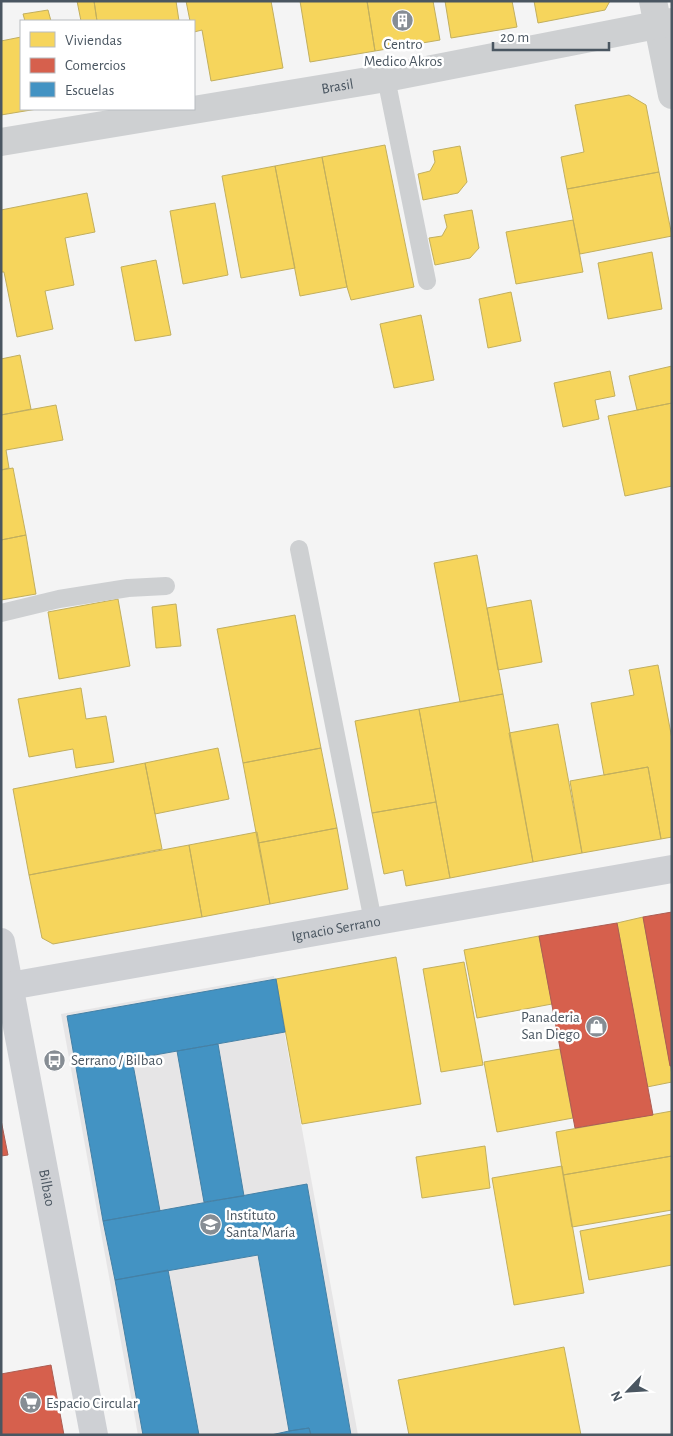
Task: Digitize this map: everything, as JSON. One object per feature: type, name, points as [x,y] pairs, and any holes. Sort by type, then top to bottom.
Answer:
[{"type":"main road","name":"Ignacio Serrano","points":[[6,986],[672,869]]},
{"type":"main road","name":"Bilbao","points":[[1,942],[6,986],[94,1435]]},
{"type":"street","name":"Brasil","points":[[195,110],[386,78],[661,16]]},
{"type":"street","points":[[661,16],[672,95]]},
{"type":"street","name":"Brasil","points":[[1,142],[194,110]]},
{"type":"lane","points":[[386,78],[427,281]]},
{"type":"lane","points":[[298,549],[373,921]]},
{"type":"lane","points":[[1,613],[59,599],[128,588],[166,586]]},
{"type":"shaded area","name":"Instituto Santa María","points":[[274,976],[358,1435],[138,1435],[61,1014]]},
{"type":"building: Viviendas","points":[[77,1],[94,1],[97,20],[81,20]]},
{"type":"building: Viviendas","points":[[94,1],[176,1],[179,20],[97,20]]},
{"type":"building: Viviendas","points":[[186,1],[271,1],[283,68],[211,81],[202,30],[195,32],[195,20],[190,20]]},
{"type":"building: Viviendas","points":[[300,1],[367,1],[375,51],[310,62]]},
{"type":"building: Viviendas","name":"Centro Medico Akros","points":[[367,1],[433,1],[440,40],[375,51]]},
{"type":"building: Viviendas","points":[[445,1],[512,1],[517,27],[451,38]]},
{"type":"building: Viviendas","points":[[534,1],[610,1],[605,10],[538,23]]},
{"type":"building: Viviendas","points":[[48,10],[51,20],[25,20],[23,14]]},
{"type":"building: Viviendas","points":[[20,37],[20,110],[31,110],[1,115],[1,41]]},
{"type":"building: Viviendas","points":[[629,95],[646,105],[659,172],[567,189],[561,157],[584,152],[575,105]]},
{"type":"building: Viviendas","points":[[385,145],[414,287],[351,300],[322,157]]},
{"type":"building: Viviendas","points":[[460,146],[467,182],[458,193],[423,200],[418,174],[430,171],[435,162],[433,151]]},
{"type":"building: Viviendas","points":[[322,157],[347,287],[300,296],[275,166]]},
{"type":"building: Viviendas","points":[[275,166],[295,268],[241,278],[222,176]]},
{"type":"building: Viviendas","points":[[659,172],[672,236],[580,254],[567,189]]},
{"type":"building: Viviendas","points":[[87,193],[95,232],[65,238],[74,285],[45,291],[53,329],[17,337],[4,272],[1,272],[1,210]]},
{"type":"building: Viviendas","points":[[215,203],[228,275],[183,284],[170,211]]},
{"type":"building: Viviendas","points":[[472,210],[479,248],[470,258],[435,265],[429,238],[442,236],[447,227],[444,215]]},
{"type":"building: Viviendas","points":[[573,220],[583,272],[516,284],[506,232]]},
{"type":"building: Viviendas","points":[[652,252],[662,309],[608,319],[598,263]]},
{"type":"building: Viviendas","points":[[156,260],[171,335],[135,341],[121,267]]},
{"type":"building: Viviendas","points":[[511,292],[521,341],[488,348],[479,299]]},
{"type":"building: Viviendas","points":[[421,315],[434,380],[394,388],[380,324]]},
{"type":"building: Viviendas","points":[[20,355],[31,409],[1,415],[1,359]]},
{"type":"building: Viviendas","points":[[672,366],[672,403],[637,410],[629,376]]},
{"type":"building: Viviendas","points":[[610,371],[615,396],[595,400],[599,419],[563,427],[554,383]]},
{"type":"building: Viviendas","points":[[672,403],[672,486],[625,496],[608,416]]},
{"type":"building: Viviendas","points":[[56,405],[63,440],[6,450],[9,468],[1,470],[1,415]]},
{"type":"building: Viviendas","points":[[13,468],[26,535],[1,540],[1,470]]},
{"type":"building: Viviendas","points":[[26,535],[36,594],[1,600],[1,540]]},
{"type":"building: Viviendas","points":[[477,555],[503,694],[460,702],[434,563]]},
{"type":"building: Viviendas","points":[[118,599],[130,666],[59,679],[48,612]]},
{"type":"building: Viviendas","points":[[531,600],[542,662],[498,670],[487,608]]},
{"type":"building: Viviendas","points":[[176,604],[181,646],[156,648],[152,607]]},
{"type":"building: Viviendas","points":[[295,615],[321,748],[243,763],[217,629]]},
{"type":"building: Viviendas","points":[[658,665],[672,739],[672,837],[661,839],[648,767],[604,775],[591,703],[634,695],[629,670]]},
{"type":"building: Viviendas","points":[[81,688],[86,719],[106,716],[114,762],[76,768],[73,749],[29,757],[18,699]]},
{"type":"building: Viviendas","points":[[503,694],[533,862],[450,878],[419,709]]},
{"type":"building: Viviendas","points":[[419,709],[436,802],[372,813],[355,721]]},
{"type":"building: Viviendas","points":[[558,724],[582,853],[533,862],[509,733]]},
{"type":"building: Viviendas","points":[[218,748],[229,799],[155,814],[145,763]]},
{"type":"building: Viviendas","points":[[321,748],[337,828],[258,843],[243,763]]},
{"type":"building: Viviendas","points":[[145,763],[162,849],[29,875],[13,789]]},
{"type":"building: Viviendas","points":[[648,767],[661,839],[582,853],[570,781]]},
{"type":"building: Viviendas","points":[[436,802],[450,878],[406,886],[403,870],[384,874],[372,813]]},
{"type":"building: Viviendas","points":[[337,828],[348,889],[270,904],[258,843]]},
{"type":"building: Viviendas","points":[[257,832],[270,904],[202,917],[189,845]]},
{"type":"building: Viviendas","points":[[189,845],[202,917],[53,944],[42,938],[29,875]]},
{"type":"building: Viviendas","points":[[643,917],[672,1075],[672,1082],[647,1087],[617,923]]},
{"type":"building: Viviendas","points":[[539,936],[552,1004],[477,1018],[464,950]]},
{"type":"building: Viviendas","points":[[396,957],[421,1104],[302,1124],[276,979]]},
{"type":"building: Viviendas","points":[[464,962],[483,1065],[441,1072],[423,969]]},
{"type":"building: Viviendas","points":[[560,1049],[573,1118],[497,1132],[484,1062]]},
{"type":"building: Viviendas","points":[[672,1111],[672,1156],[563,1175],[556,1132]]},
{"type":"building: Viviendas","points":[[485,1146],[490,1188],[422,1198],[416,1157]]},
{"type":"building: Viviendas","points":[[672,1156],[672,1210],[572,1227],[563,1175]]},
{"type":"building: Viviendas","points":[[562,1166],[584,1293],[514,1305],[492,1178]]},
{"type":"building: Viviendas","points":[[672,1214],[672,1265],[589,1280],[580,1231]]},
{"type":"building: Viviendas","points":[[564,1347],[581,1435],[409,1435],[398,1380]]},
{"type":"building: Comercios","points":[[672,912],[672,1066],[670,1066],[643,917]]},
{"type":"building: Comercios","name":"Panaderia San Diego","points":[[617,923],[653,1115],[575,1128],[539,936]]},
{"type":"building: Comercios","points":[[1,1120],[8,1155],[1,1156]]},
{"type":"building: Comercios","name":"Espacio Circular","points":[[51,1365],[64,1435],[1,1435],[1,1374]]},
{"type":"building: Escuelas","points":[[276,979],[285,1032],[132,1059],[160,1211],[103,1221],[67,1016]]},
{"type":"building: Escuelas","points":[[218,1044],[244,1196],[204,1202],[177,1051]]},
{"type":"building: Escuelas","points":[[307,1184],[351,1435],[311,1435],[309,1428],[289,1431],[258,1255],[115,1280],[103,1221]]},
{"type":"building: Escuelas","points":[[168,1270],[199,1435],[143,1435],[115,1280]]},
{"type":"building: Escuelas","points":[[309,1428],[311,1435],[271,1435],[289,1431]]},
{"type":"place","name":"Centro Medico Akros","points":[[403,21]]},
{"type":"place","name":"Panaderia San Diego","points":[[596,1026]]},
{"type":"place","name":"Serrano / Bilbao","points":[[55,1060]]},
{"type":"place","name":"Instituto Santa María","points":[[210,1224]]},
{"type":"place","name":"Espacio Circular","points":[[30,1403]]}]
